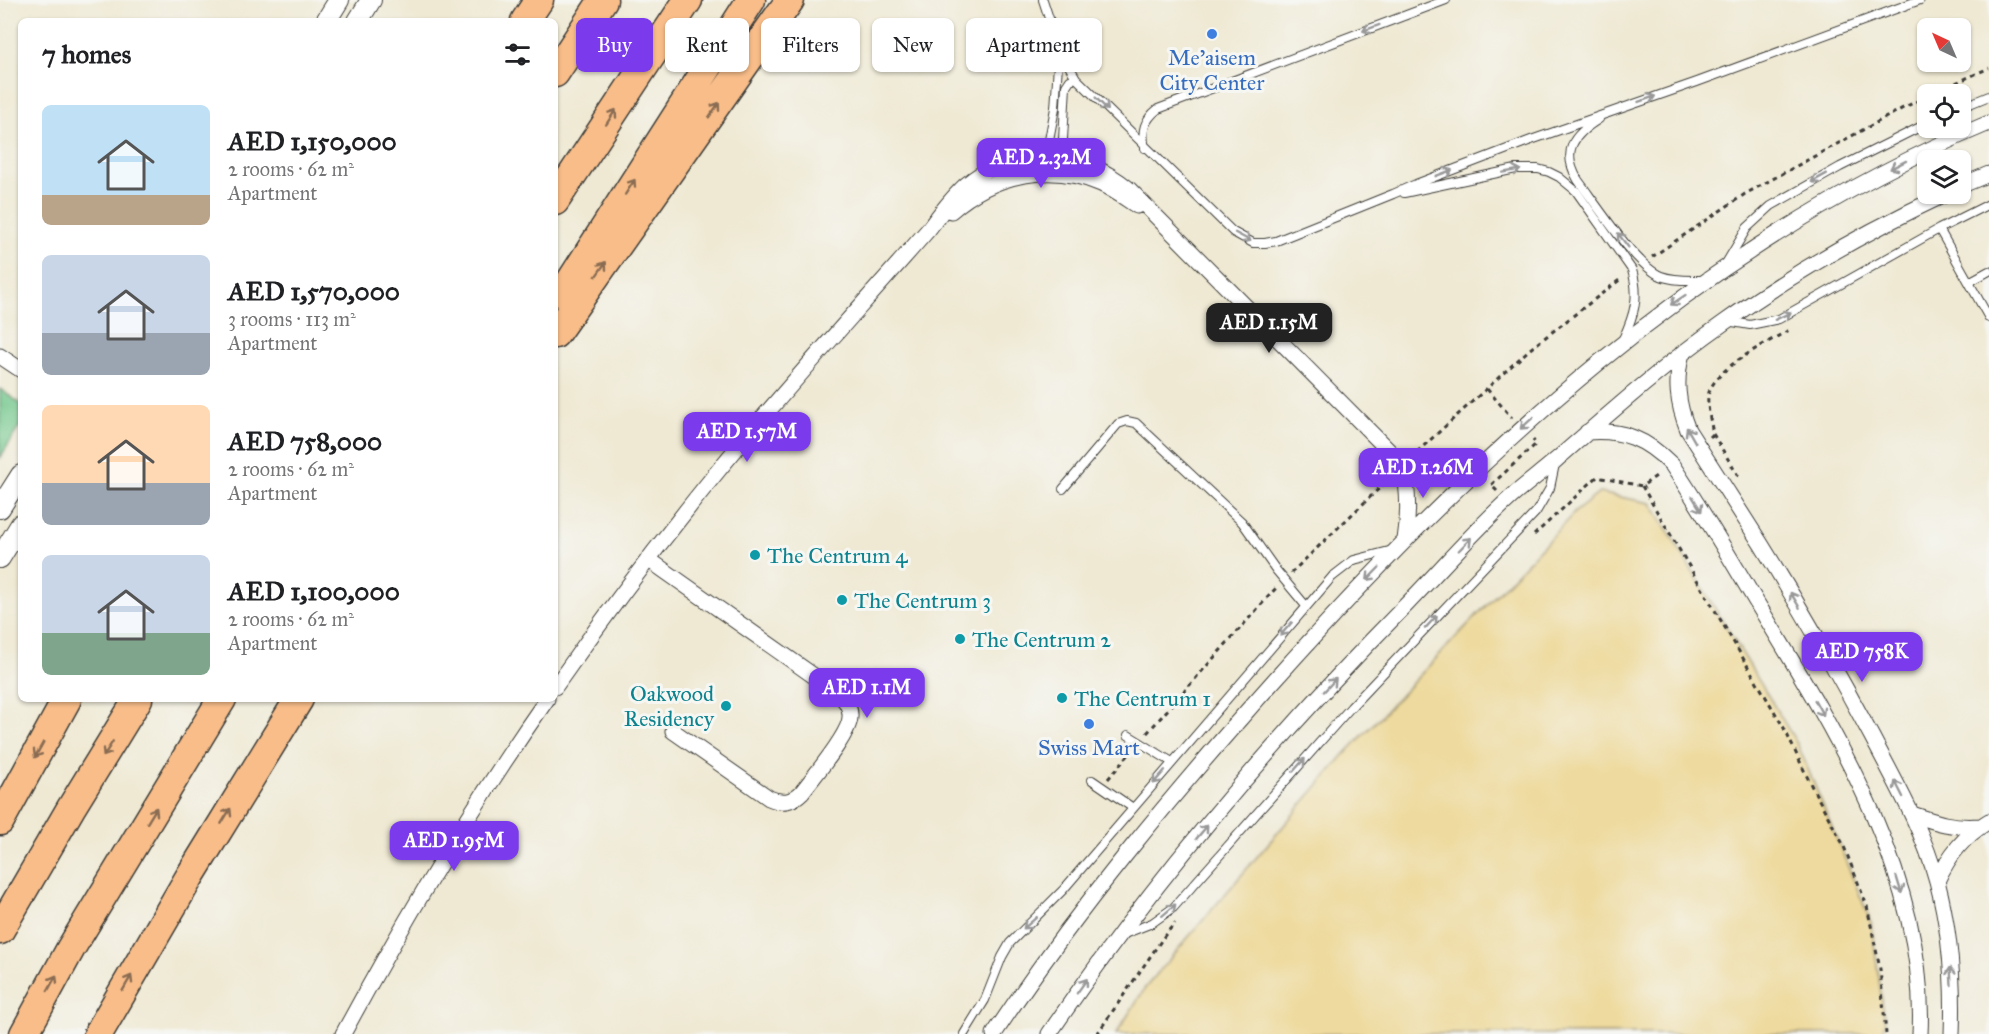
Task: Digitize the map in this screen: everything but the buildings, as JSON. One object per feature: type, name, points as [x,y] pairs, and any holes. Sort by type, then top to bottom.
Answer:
[{"type":"highway","points":[[508,18],[518,0]]},
{"type":"highway","points":[[527,18],[538,0]]},
{"type":"highway","points":[[558,68],[603,0]]},
{"type":"highway","points":[[558,196],[688,0]]},
{"type":"highway","points":[[558,303],[588,252],[750,0]]},
{"type":"highway","points":[[558,330],[790,0]]},
{"type":"highway","points":[[0,821],[65,702]]},
{"type":"highway","points":[[0,930],[136,702]]},
{"type":"highway","points":[[24,1034],[71,948],[220,702]]},
{"type":"highway","points":[[98,1034],[196,866],[297,702]]},
{"type":"street","points":[[328,18],[339,0]]},
{"type":"street","points":[[360,18],[371,0]]},
{"type":"street","points":[[994,1034],[1087,904],[1187,779],[1323,625],[1481,464],[1554,398],[1622,342],[1722,270],[1814,210],[1927,151],[1989,123]]},
{"type":"street","points":[[558,683],[648,559],[713,477],[928,230],[956,194],[978,176],[1018,159],[1062,157],[1091,165],[1117,179],[1403,465],[1426,471],[1450,472],[1481,464]]},
{"type":"street","points":[[928,230],[955,207],[985,188],[1017,176],[1043,173],[1068,174],[1101,184],[1157,219]]},
{"type":"street","points":[[1971,181],[1989,174]]},
{"type":"street","points":[[1049,1034],[1118,937],[1179,860],[1306,710],[1506,502],[1682,353],[1726,321],[1784,282],[1844,246],[1926,204]]},
{"type":"street","points":[[1682,353],[1677,372],[1677,392],[1680,411],[1688,430],[1761,544],[1814,633],[1912,814],[1937,881],[1946,924],[1951,968],[1952,1034]]},
{"type":"street","points":[[0,356],[18,368]]},
{"type":"street","points":[[1587,432],[1605,431],[1633,437],[1658,451],[1672,465],[1803,680],[1847,760],[1892,862],[1910,926],[1920,993],[1920,1034]]},
{"type":"street","points":[[1401,545],[1409,502],[1403,465]]},
{"type":"street","points":[[0,508],[18,481]]},
{"type":"street","points":[[0,558],[18,529]]},
{"type":"street","points":[[648,559],[838,693],[849,707],[851,715],[846,732],[802,792],[796,799],[787,802],[778,802],[769,798],[673,731]]},
{"type":"street","points":[[343,1034],[423,892],[471,813],[545,702]]},
{"type":"street","points":[[1912,814],[1945,826],[1985,824]]},
{"type":"street","points":[[1937,881],[1954,850],[1966,837],[1985,824]]},
{"type":"lane","points":[[1043,0],[1049,18]]},
{"type":"lane","points":[[1145,148],[1144,126],[1158,109],[1446,0]]},
{"type":"lane","points":[[1072,72],[1145,148],[1233,232],[1253,243],[1265,243],[1276,241],[1393,195],[1447,171],[1920,0]]},
{"type":"lane","points":[[1046,156],[1055,108],[1057,72]]},
{"type":"lane","points":[[1062,157],[1066,86],[1070,80],[1076,78]]},
{"type":"lane","points":[[1971,103],[1989,96]]},
{"type":"lane","points":[[1611,111],[1578,135],[1571,146],[1569,158],[1572,170],[1642,263],[1650,270],[1669,279],[1708,280]]},
{"type":"lane","points":[[1722,270],[1747,228],[1771,206],[1840,167],[1917,128]]},
{"type":"lane","points":[[1393,195],[1516,169],[1538,169],[1559,177],[1576,192],[1632,270],[1636,304],[1634,315],[1622,342]]},
{"type":"lane","points":[[1726,321],[1760,324],[1779,319],[1940,228],[1989,204]]},
{"type":"lane","points":[[1940,228],[1989,318]]},
{"type":"lane","points":[[1969,282],[1989,271]]},
{"type":"lane","points":[[1063,489],[1118,424],[1127,421],[1136,423],[1242,522],[1306,606]]},
{"type":"lane","points":[[1118,937],[1152,923],[1173,908],[1351,707],[1536,512],[1550,488],[1555,461]]},
{"type":"lane","points":[[964,1034],[985,1000],[1010,943],[1063,890],[1306,606],[1346,564],[1401,545]]},
{"type":"lane","points":[[1128,735],[1172,762]]},
{"type":"lane","points":[[1092,780],[1133,808]]},
{"type":"path","points":[[1953,84],[1989,68]]},
{"type":"path","points":[[1642,263],[1745,194],[1917,100]]},
{"type":"path","points":[[1102,786],[1284,580],[1403,465],[1530,349],[1632,270]]},
{"type":"path","points":[[1697,446],[1713,434],[1708,398],[1719,374],[1795,326]]},
{"type":"path","points":[[1527,541],[1598,477],[1642,486],[1672,465]]},
{"type":"path","points":[[1642,486],[1784,728],[1843,844],[1867,906],[1880,969],[1886,1034]]},
{"type":"path","points":[[1097,1034],[1165,935],[1180,917]]},
{"type":"green space","points":[[0,389],[18,402],[18,429],[0,458]]},
{"type":"sand","points":[[1599,493],[1651,503],[1798,745],[1871,922],[1885,1023],[1882,1034],[1116,1034],[1145,988],[1344,755],[1575,512]]},
{"type":"place","name":"Me'aisem City Center","points":[[1212,34]]},
{"type":"place","name":"The Centrum 4","points":[[755,555]]},
{"type":"place","name":"The Centrum 3","points":[[842,600]]},
{"type":"place","name":"The Centrum 2","points":[[960,639]]},
{"type":"place","name":"The Centrum 1","points":[[1062,698]]},
{"type":"place","name":"Oakwood Residency","points":[[726,706]]},
{"type":"place","name":"Swiss Mart","points":[[1089,724]]}]
